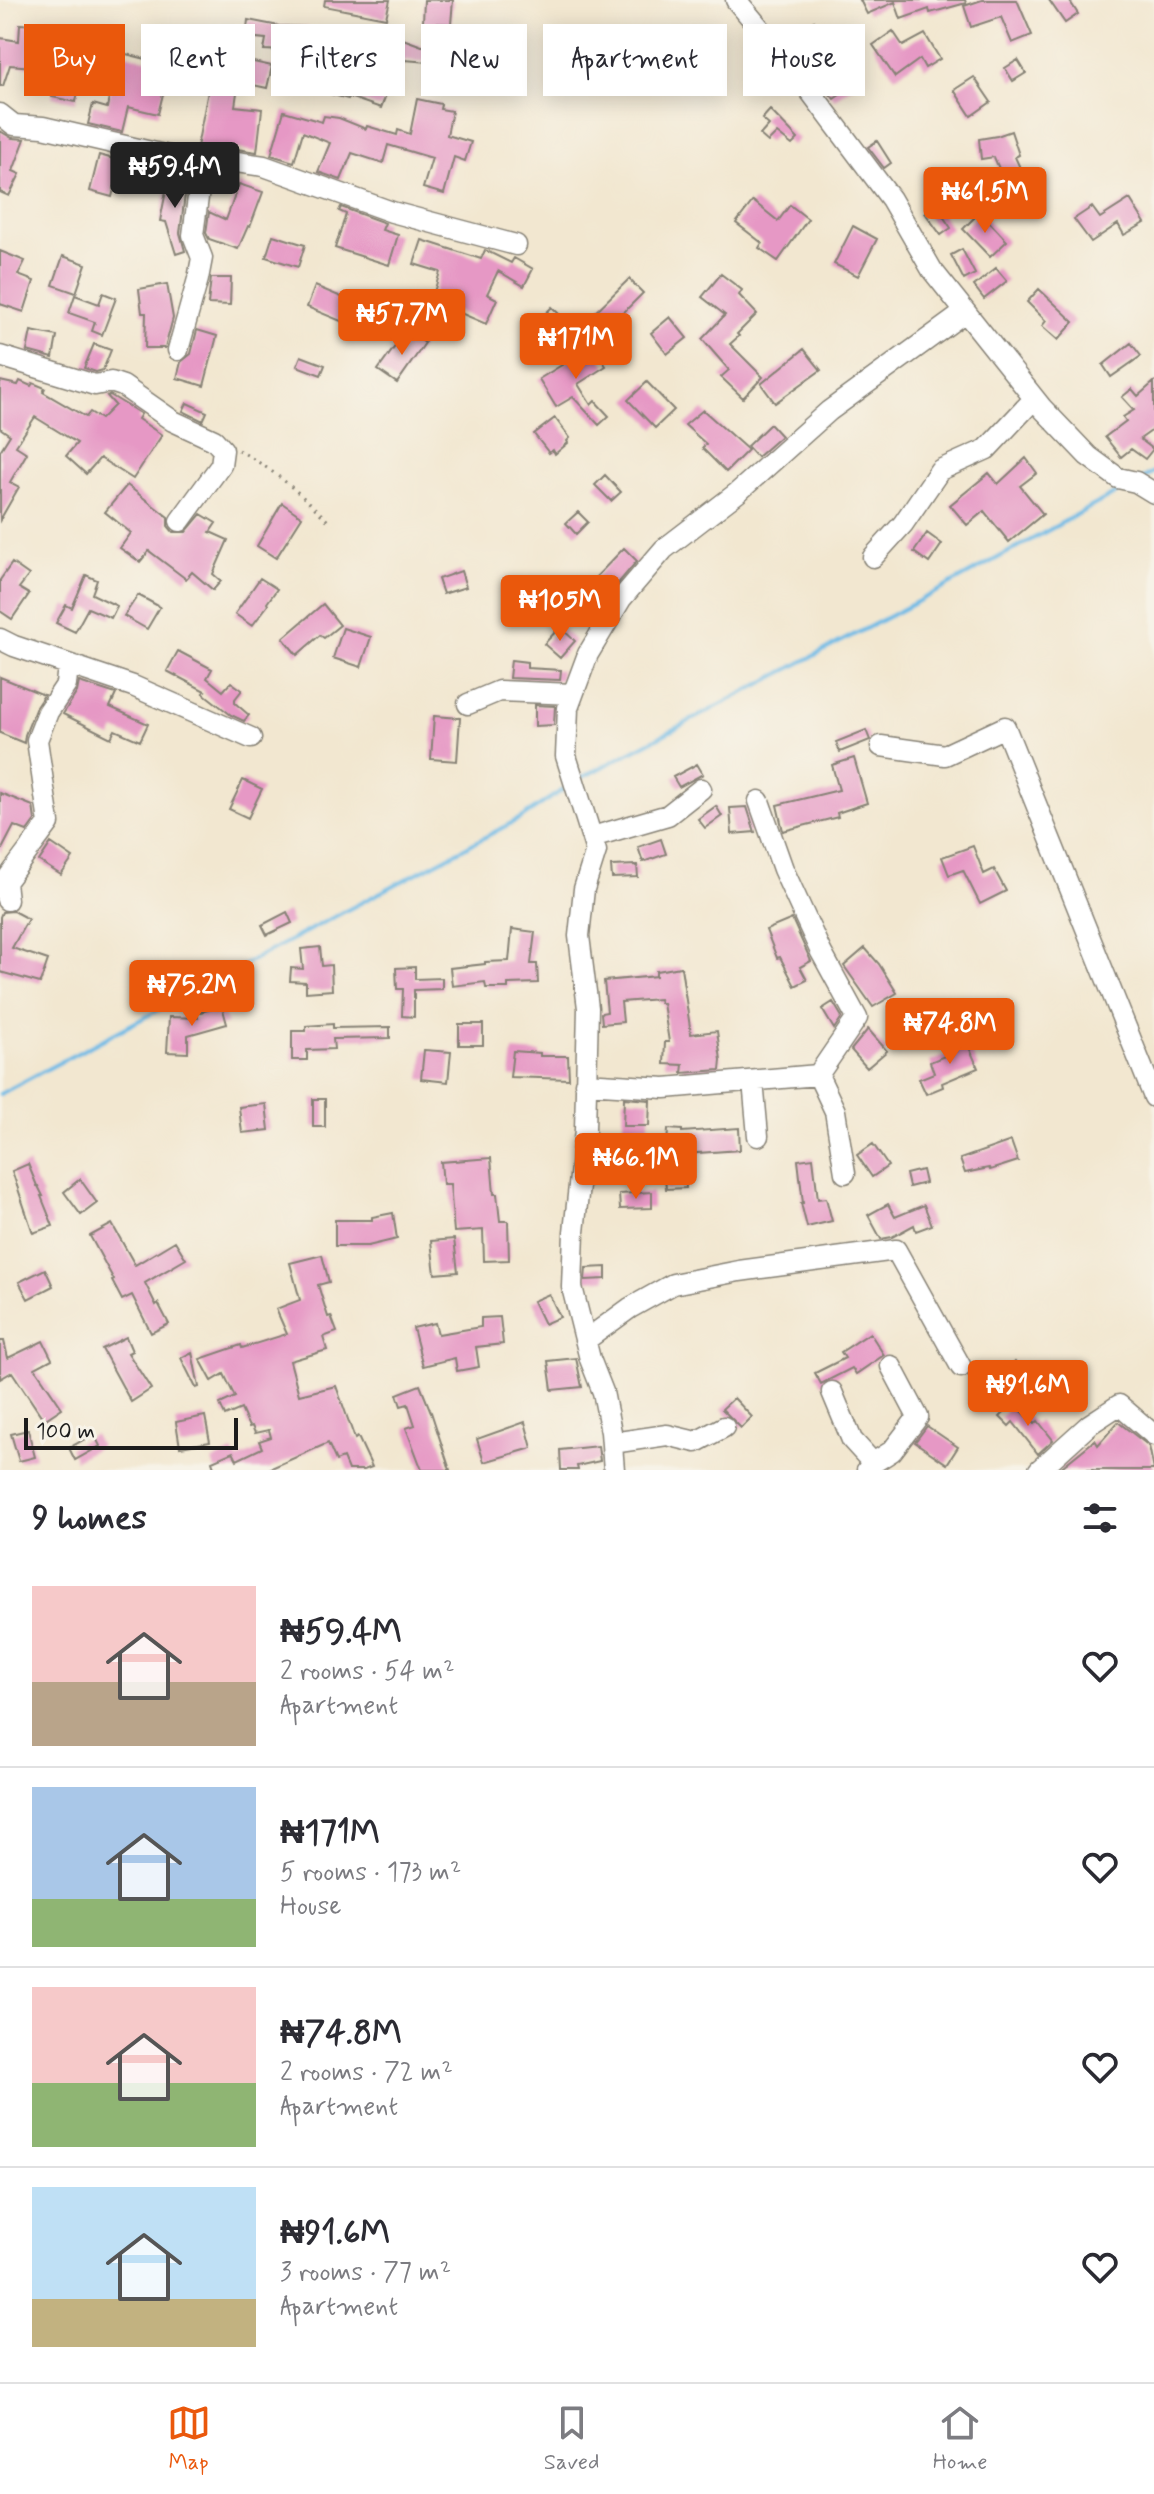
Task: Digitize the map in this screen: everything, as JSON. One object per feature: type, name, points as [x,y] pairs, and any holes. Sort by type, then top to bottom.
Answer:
[{"type":"street","points":[[736,0],[789,63],[891,199],[932,270],[1034,399],[1088,456],[1118,478],[1136,482],[1154,493]]},
{"type":"street","points":[[0,114],[14,125],[43,127],[186,160],[223,160],[264,166],[392,212],[516,245]]},
{"type":"street","points":[[178,350],[202,258],[193,235],[203,160]]},
{"type":"street","points":[[614,1470],[603,1392],[590,1359],[572,1287],[574,1232],[585,1130],[588,1008],[579,936],[584,889],[596,851],[566,756],[568,708],[588,654],[621,599],[664,549],[737,493],[829,411],[965,312]]},
{"type":"street","points":[[0,356],[95,385],[111,382],[123,386],[173,421],[214,440],[223,450],[221,465],[180,521]]},
{"type":"street","points":[[873,557],[903,524],[940,470],[987,449],[1034,399]]},
{"type":"street","points":[[0,639],[133,686],[251,738]]},
{"type":"street","points":[[7,900],[5,882],[49,823],[37,740],[48,712],[66,685],[68,664]]},
{"type":"street","points":[[468,704],[499,691],[573,694]]},
{"type":"street","points":[[881,746],[945,755],[1005,727],[1154,1097]]},
{"type":"street","points":[[592,837],[668,815],[701,789]]},
{"type":"street","points":[[759,801],[783,869],[821,952],[857,1018],[818,1075]]},
{"type":"street","points":[[585,1083],[665,1088],[818,1075]]},
{"type":"street","points":[[818,1075],[835,1111],[845,1173]]},
{"type":"street","points":[[753,1081],[758,1136]]},
{"type":"street","points":[[586,1340],[630,1308],[673,1284],[739,1271],[896,1250],[961,1367]]},
{"type":"street","points":[[832,1392],[852,1440],[870,1466],[892,1451],[918,1417],[891,1366]]},
{"type":"street","points":[[1039,1470],[1090,1424],[1119,1405],[1154,1435]]},
{"type":"street","points":[[612,1443],[667,1435],[696,1442],[724,1427]]},
{"type":"path","points":[[223,450],[236,448],[260,462],[297,489],[328,521]]},
{"type":"building","points":[[325,0],[390,0],[386,18],[324,6]]},
{"type":"building","points":[[424,0],[453,0],[451,24],[423,23]]},
{"type":"building","points":[[860,0],[965,0],[966,3],[930,13],[929,9],[901,19],[895,2],[867,14]]},
{"type":"building","points":[[982,0],[1017,0],[1032,35],[1012,43],[1001,17],[971,27],[964,6]]},
{"type":"building","points":[[1049,0],[1069,0],[1078,14],[1065,23]]},
{"type":"building","points":[[248,20],[271,24],[271,50],[264,50],[266,39],[255,38],[255,24],[248,24]]},
{"type":"building","points":[[20,24],[24,24],[24,66],[10,65],[3,86],[0,86],[0,38],[19,41]]},
{"type":"building","points":[[893,31],[903,46],[925,34],[940,59],[925,68],[920,59],[895,77],[873,45]]},
{"type":"building","points":[[405,40],[421,46],[421,61],[405,60]]},
{"type":"building","points":[[125,54],[141,58],[141,96],[162,96],[158,114],[128,107],[122,132],[88,124],[93,104],[107,108],[109,96],[125,96]]},
{"type":"building","points":[[1018,60],[1026,73],[1013,81],[1005,68]]},
{"type":"building","points":[[255,62],[271,66],[267,88],[255,85]]},
{"type":"building","points":[[974,77],[991,102],[971,116],[954,90]]},
{"type":"building","points":[[52,96],[77,96],[76,102]]},
{"type":"building","points":[[207,96],[236,96],[235,106],[262,109],[257,152],[197,147]]},
{"type":"building","points":[[337,96],[386,96],[381,108]]},
{"type":"building","points":[[417,99],[441,104],[440,109],[452,111],[447,135],[471,142],[465,161],[454,157],[444,194],[423,188],[432,158],[388,145],[383,163],[352,153],[341,180],[318,172],[330,143],[303,132],[294,162],[271,155],[284,111],[322,122],[324,116],[339,118],[366,129],[367,126],[397,135],[398,130],[410,134]]},
{"type":"building","points":[[770,110],[798,139],[792,145],[777,133],[768,142],[760,135],[769,125],[762,119]]},
{"type":"building","points":[[0,131],[12,138],[25,139],[13,171],[20,174],[9,196],[0,192]]},
{"type":"building","points":[[1011,131],[1019,155],[1015,157],[1025,179],[1007,187],[994,157],[981,159],[979,139]]},
{"type":"building","points":[[877,141],[891,163],[884,168],[868,147]]},
{"type":"building","points":[[99,155],[121,161],[112,197],[90,191]]},
{"type":"building","points":[[169,176],[187,179],[180,233],[185,251],[176,254],[166,222],[160,221]]},
{"type":"building","points":[[239,184],[263,192],[238,249],[209,239],[206,233],[209,212],[226,220]]},
{"type":"building","points":[[1130,199],[1145,223],[1124,235],[1118,224],[1091,242],[1074,219],[1092,207],[1100,218]]},
{"type":"building","points":[[753,201],[778,221],[790,205],[808,219],[778,261],[759,248],[762,243],[736,223]]},
{"type":"building","points":[[936,206],[951,228],[941,235],[925,213]]},
{"type":"building","points":[[341,207],[385,223],[382,230],[398,235],[389,265],[335,248],[346,214],[339,211]]},
{"type":"building","points":[[980,212],[1007,241],[990,257],[963,229]]},
{"type":"building","points":[[853,226],[877,239],[858,276],[834,264]]},
{"type":"building","points":[[273,235],[305,245],[298,267],[266,257]]},
{"type":"building","points":[[422,240],[481,259],[485,250],[511,263],[514,258],[533,269],[524,286],[498,271],[487,294],[497,299],[486,324],[456,311],[454,317],[429,309],[440,272],[414,264]]},
{"type":"building","points":[[962,249],[975,274],[964,280],[951,255]]},
{"type":"building","points":[[0,251],[25,261],[18,275],[34,281],[24,312],[0,304]]},
{"type":"building","points":[[63,256],[86,264],[76,293],[53,285]]},
{"type":"building","points":[[996,268],[1007,281],[984,299],[974,286]]},
{"type":"building","points":[[721,274],[742,290],[739,295],[757,314],[730,344],[763,377],[743,398],[721,377],[729,370],[702,339],[725,315],[702,297]]},
{"type":"building","points":[[211,278],[231,278],[230,305],[208,304]]},
{"type":"building","points":[[629,279],[643,293],[621,315],[625,318],[603,341],[584,323]]},
{"type":"building","points":[[167,284],[173,318],[165,348],[145,348],[146,313],[142,313],[139,289]]},
{"type":"building","points":[[315,286],[356,303],[348,324],[307,307]]},
{"type":"building","points":[[1039,289],[1074,322],[1058,340],[1042,326],[1046,321],[1027,302]]},
{"type":"building","points":[[103,293],[116,298],[102,335],[92,331],[95,322],[69,313],[75,295],[99,304]]},
{"type":"building","points":[[552,307],[572,327],[557,342],[537,322]]},
{"type":"building","points":[[670,317],[687,338],[667,354],[651,333]]},
{"type":"building","points":[[197,330],[217,336],[204,386],[177,378],[181,362],[191,354]]},
{"type":"building","points":[[407,330],[425,343],[397,383],[378,370]]},
{"type":"building","points":[[31,331],[57,336],[53,358],[27,351]]},
{"type":"building","points":[[591,343],[606,366],[578,384],[591,405],[595,401],[609,416],[599,425],[573,397],[556,407],[539,379]]},
{"type":"building","points":[[1131,343],[1141,356],[1111,377],[1103,365]]},
{"type":"building","points":[[94,344],[111,350],[103,370],[96,372],[84,368]]},
{"type":"building","points":[[804,349],[821,370],[775,403],[761,384]]},
{"type":"building","points":[[301,356],[325,365],[321,375],[297,366]]},
{"type":"building","points":[[0,381],[18,385],[20,381],[31,386],[33,383],[86,417],[90,412],[101,419],[115,405],[107,396],[110,395],[141,414],[138,419],[162,435],[133,479],[100,458],[86,474],[66,456],[77,443],[35,417],[16,446],[27,453],[10,482],[19,487],[0,520],[0,451],[10,435],[0,428]]},
{"type":"building","points":[[647,382],[674,410],[655,428],[628,400]]},
{"type":"building","points":[[1154,382],[1154,429],[1140,439],[1153,449],[1145,459],[1131,449],[1121,457],[1105,437],[1126,421],[1123,417],[1134,410],[1122,397],[1132,389],[1138,396]]},
{"type":"building","points":[[187,403],[207,412],[203,421],[183,411]]},
{"type":"building","points":[[703,410],[748,450],[726,472],[702,448],[706,444],[685,425]]},
{"type":"building","points":[[555,418],[570,438],[555,454],[553,450],[549,453],[534,434]]},
{"type":"building","points":[[770,424],[781,436],[757,457],[747,446]]},
{"type":"building","points":[[1026,458],[1037,473],[1020,486],[1043,514],[1009,542],[984,511],[967,525],[950,505],[989,473],[998,484]]},
{"type":"building","points":[[605,475],[621,492],[611,501],[595,485]]},
{"type":"building","points":[[127,485],[168,517],[168,526],[173,532],[186,532],[201,514],[216,523],[210,532],[228,540],[213,574],[221,581],[213,590],[192,572],[186,579],[149,551],[140,562],[120,548],[131,533],[105,512]]},
{"type":"building","points":[[282,503],[302,517],[276,558],[257,546]]},
{"type":"building","points":[[578,512],[588,522],[576,534],[566,523]]},
{"type":"building","points":[[927,533],[942,544],[929,563],[914,552]]},
{"type":"building","points":[[624,548],[637,561],[609,594],[594,579]]},
{"type":"building","points":[[12,563],[29,575],[19,588],[29,594],[12,619],[0,611],[0,580]]},
{"type":"building","points":[[461,571],[466,587],[443,594],[438,579]]},
{"type":"building","points":[[86,575],[97,580],[92,594],[117,606],[111,618],[88,608],[75,632],[56,623],[66,605],[72,608]]},
{"type":"building","points":[[260,578],[277,589],[252,626],[235,614]]},
{"type":"building","points":[[568,593],[587,609],[580,618],[561,601]]},
{"type":"building","points":[[138,595],[160,607],[147,629],[124,616]]},
{"type":"building","points":[[323,604],[340,625],[324,638],[320,635],[297,655],[283,638]]},
{"type":"building","points":[[560,627],[575,641],[560,658],[544,644]]},
{"type":"building","points":[[343,628],[371,637],[361,667],[333,658]]},
{"type":"building","points":[[178,651],[212,669],[207,678],[223,691],[231,682],[242,690],[235,703],[249,715],[244,721],[231,715],[203,693],[205,691],[167,671]]},
{"type":"building","points":[[511,660],[527,662],[527,668],[561,670],[560,680],[509,678]]},
{"type":"building","points":[[0,677],[44,695],[36,707],[24,743],[0,733]]},
{"type":"building","points":[[79,682],[116,694],[110,707],[148,724],[140,741],[115,730],[111,738],[63,714],[77,692]]},
{"type":"building","points":[[535,705],[555,706],[554,725],[535,726]]},
{"type":"building","points":[[434,716],[460,718],[457,761],[431,759]]},
{"type":"building","points":[[866,730],[870,740],[840,752],[836,742]]},
{"type":"building","points":[[854,758],[867,803],[837,813],[838,817],[783,831],[777,805],[839,790],[832,765]]},
{"type":"building","points":[[697,764],[703,774],[679,787],[673,777]]},
{"type":"building","points":[[243,780],[262,789],[248,818],[229,809]]},
{"type":"building","points":[[0,793],[33,806],[35,820],[27,831],[14,826],[0,853]]},
{"type":"building","points":[[716,806],[722,816],[705,828],[698,819]]},
{"type":"building","points":[[747,807],[755,832],[732,834],[730,808]]},
{"type":"building","points":[[661,839],[666,854],[643,862],[638,847]]},
{"type":"building","points":[[51,843],[73,858],[61,875],[39,861]]},
{"type":"building","points":[[973,846],[984,874],[994,869],[1006,891],[980,904],[963,870],[949,875],[942,857]]},
{"type":"building","points":[[637,865],[638,877],[612,878],[611,866]]},
{"type":"building","points":[[13,911],[28,919],[12,948],[48,960],[40,983],[0,972],[0,917],[2,912]]},
{"type":"building","points":[[287,912],[292,923],[267,935],[262,925]]},
{"type":"building","points":[[792,919],[811,961],[800,967],[807,980],[795,986],[780,957],[777,958],[766,930]]},
{"type":"building","points":[[512,929],[535,932],[531,964],[537,964],[538,983],[508,984],[508,988],[486,988],[485,982],[452,986],[450,968],[509,961]]},
{"type":"building","points":[[320,947],[322,966],[331,965],[332,990],[306,992],[306,982],[290,981],[291,968],[303,969],[301,949]]},
{"type":"building","points":[[865,948],[897,993],[873,1007],[844,966]]},
{"type":"building","points":[[415,967],[415,979],[442,978],[442,989],[414,990],[414,1017],[402,1016],[403,989],[397,989],[396,968]]},
{"type":"building","points":[[681,967],[691,1034],[717,1031],[720,1070],[682,1073],[683,1065],[664,1064],[665,1042],[669,1042],[663,1003],[659,999],[621,1002],[623,1022],[602,1024],[601,1013],[607,1012],[604,981],[656,976],[656,971]]},
{"type":"building","points":[[833,1002],[842,1017],[834,1029],[822,1009]]},
{"type":"building","points":[[222,1006],[227,1024],[188,1035],[188,1053],[167,1052],[169,1017],[198,1018],[197,1013]]},
{"type":"building","points":[[333,1024],[333,1028],[390,1027],[390,1038],[333,1039],[334,1049],[307,1050],[307,1060],[292,1060],[292,1031],[306,1031],[306,1026]]},
{"type":"building","points":[[459,1024],[483,1024],[483,1045],[459,1045]]},
{"type":"building","points":[[868,1029],[887,1051],[867,1068],[851,1050]]},
{"type":"building","points":[[963,1033],[978,1068],[942,1083],[943,1087],[926,1094],[919,1079],[934,1073],[930,1062],[957,1051],[952,1038]]},
{"type":"building","points":[[424,1050],[451,1052],[448,1082],[421,1079]]},
{"type":"building","points":[[513,1051],[540,1053],[540,1056],[568,1056],[569,1079],[510,1077]]},
{"type":"building","points":[[624,1098],[650,1100],[649,1126],[623,1126]]},
{"type":"building","points":[[313,1099],[325,1099],[325,1127],[313,1127]]},
{"type":"building","points":[[266,1104],[269,1130],[242,1133],[239,1107]]},
{"type":"building","points":[[739,1128],[740,1150],[684,1154],[686,1188],[666,1189],[664,1165],[668,1129],[682,1132]]},
{"type":"building","points":[[1011,1141],[1018,1161],[990,1170],[965,1173],[960,1159]]},
{"type":"building","points":[[873,1144],[888,1166],[872,1177],[857,1155]]},
{"type":"building","points":[[491,1158],[500,1221],[508,1221],[509,1260],[484,1261],[483,1230],[454,1232],[450,1184],[443,1184],[441,1162]]},
{"type":"building","points":[[813,1158],[818,1199],[826,1198],[832,1221],[807,1227],[801,1203],[798,1160]]},
{"type":"building","points":[[28,1164],[53,1226],[33,1233],[12,1171]]},
{"type":"building","points":[[922,1170],[925,1183],[909,1187],[906,1174]]},
{"type":"building","points":[[80,1179],[97,1203],[81,1215],[64,1192]]},
{"type":"building","points":[[652,1192],[652,1208],[620,1209],[619,1194]]},
{"type":"building","points":[[888,1204],[895,1217],[924,1205],[932,1225],[916,1231],[914,1225],[892,1237],[881,1239],[868,1215]]},
{"type":"building","points":[[393,1213],[397,1239],[368,1246],[335,1246],[335,1220],[372,1220],[372,1217]]},
{"type":"building","points":[[112,1224],[135,1265],[175,1241],[186,1259],[145,1283],[169,1324],[151,1333],[132,1295],[122,1300],[90,1236]]},
{"type":"building","points":[[454,1239],[458,1272],[435,1274],[431,1241]]},
{"type":"building","points":[[322,1255],[329,1282],[318,1285],[328,1317],[331,1316],[337,1332],[323,1337],[327,1350],[290,1361],[299,1395],[336,1386],[355,1439],[358,1437],[372,1467],[348,1470],[343,1458],[336,1461],[328,1443],[267,1470],[215,1470],[212,1461],[233,1452],[237,1460],[262,1448],[259,1441],[271,1437],[269,1430],[255,1433],[241,1409],[225,1416],[220,1404],[235,1397],[224,1374],[212,1381],[200,1359],[287,1334],[276,1309],[300,1300],[290,1263]]},
{"type":"building","points":[[606,1267],[606,1279],[585,1280],[586,1268]]},
{"type":"building","points":[[45,1269],[53,1286],[28,1299],[19,1282]]},
{"type":"building","points":[[549,1294],[560,1317],[544,1324],[533,1301]]},
{"type":"building","points":[[500,1317],[503,1344],[476,1347],[479,1367],[457,1371],[455,1358],[423,1366],[413,1328],[435,1323],[438,1334],[481,1327],[481,1318]]},
{"type":"building","points":[[870,1333],[884,1355],[856,1374],[852,1368],[821,1384],[815,1373],[845,1358],[841,1352]]},
{"type":"building","points":[[126,1337],[132,1351],[128,1353],[151,1389],[131,1402],[102,1349]]},
{"type":"building","points":[[0,1341],[4,1341],[8,1358],[43,1341],[52,1359],[35,1368],[62,1408],[44,1420],[12,1372],[0,1379]]},
{"type":"building","points":[[192,1352],[199,1387],[196,1388],[181,1358]]},
{"type":"building","points":[[576,1358],[582,1387],[552,1390],[548,1361]]},
{"type":"building","points":[[1015,1362],[1033,1379],[1016,1398],[998,1381]]},
{"type":"building","points":[[420,1385],[450,1470],[422,1470],[406,1428],[415,1425],[408,1404],[401,1406],[397,1394]]},
{"type":"building","points":[[734,1398],[752,1417],[741,1428],[722,1409]]},
{"type":"building","points":[[1014,1403],[1035,1424],[1038,1421],[1053,1440],[1038,1454],[1013,1422],[1009,1426],[1000,1417]]},
{"type":"building","points":[[205,1416],[210,1442],[180,1447],[176,1422]]},
{"type":"building","points":[[525,1422],[532,1448],[484,1462],[477,1439]]},
{"type":"building","points":[[1118,1422],[1149,1446],[1154,1470],[1058,1470],[1095,1440],[1098,1445]]},
{"type":"building","points":[[927,1426],[958,1447],[947,1464],[915,1442]]},
{"type":"building","points":[[28,1430],[35,1457],[19,1461],[11,1434]]},
{"type":"building","points":[[94,1434],[100,1446],[75,1460],[69,1448]]},
{"type":"building","points":[[598,1446],[600,1461],[577,1466],[578,1470],[561,1470],[560,1450]]},
{"type":"waterway","points":[[1142,479],[1154,472]]},
{"type":"waterway","points":[[581,778],[949,585],[1127,487]]},
{"type":"waterway","points":[[0,1094],[521,818],[570,785]]}]
